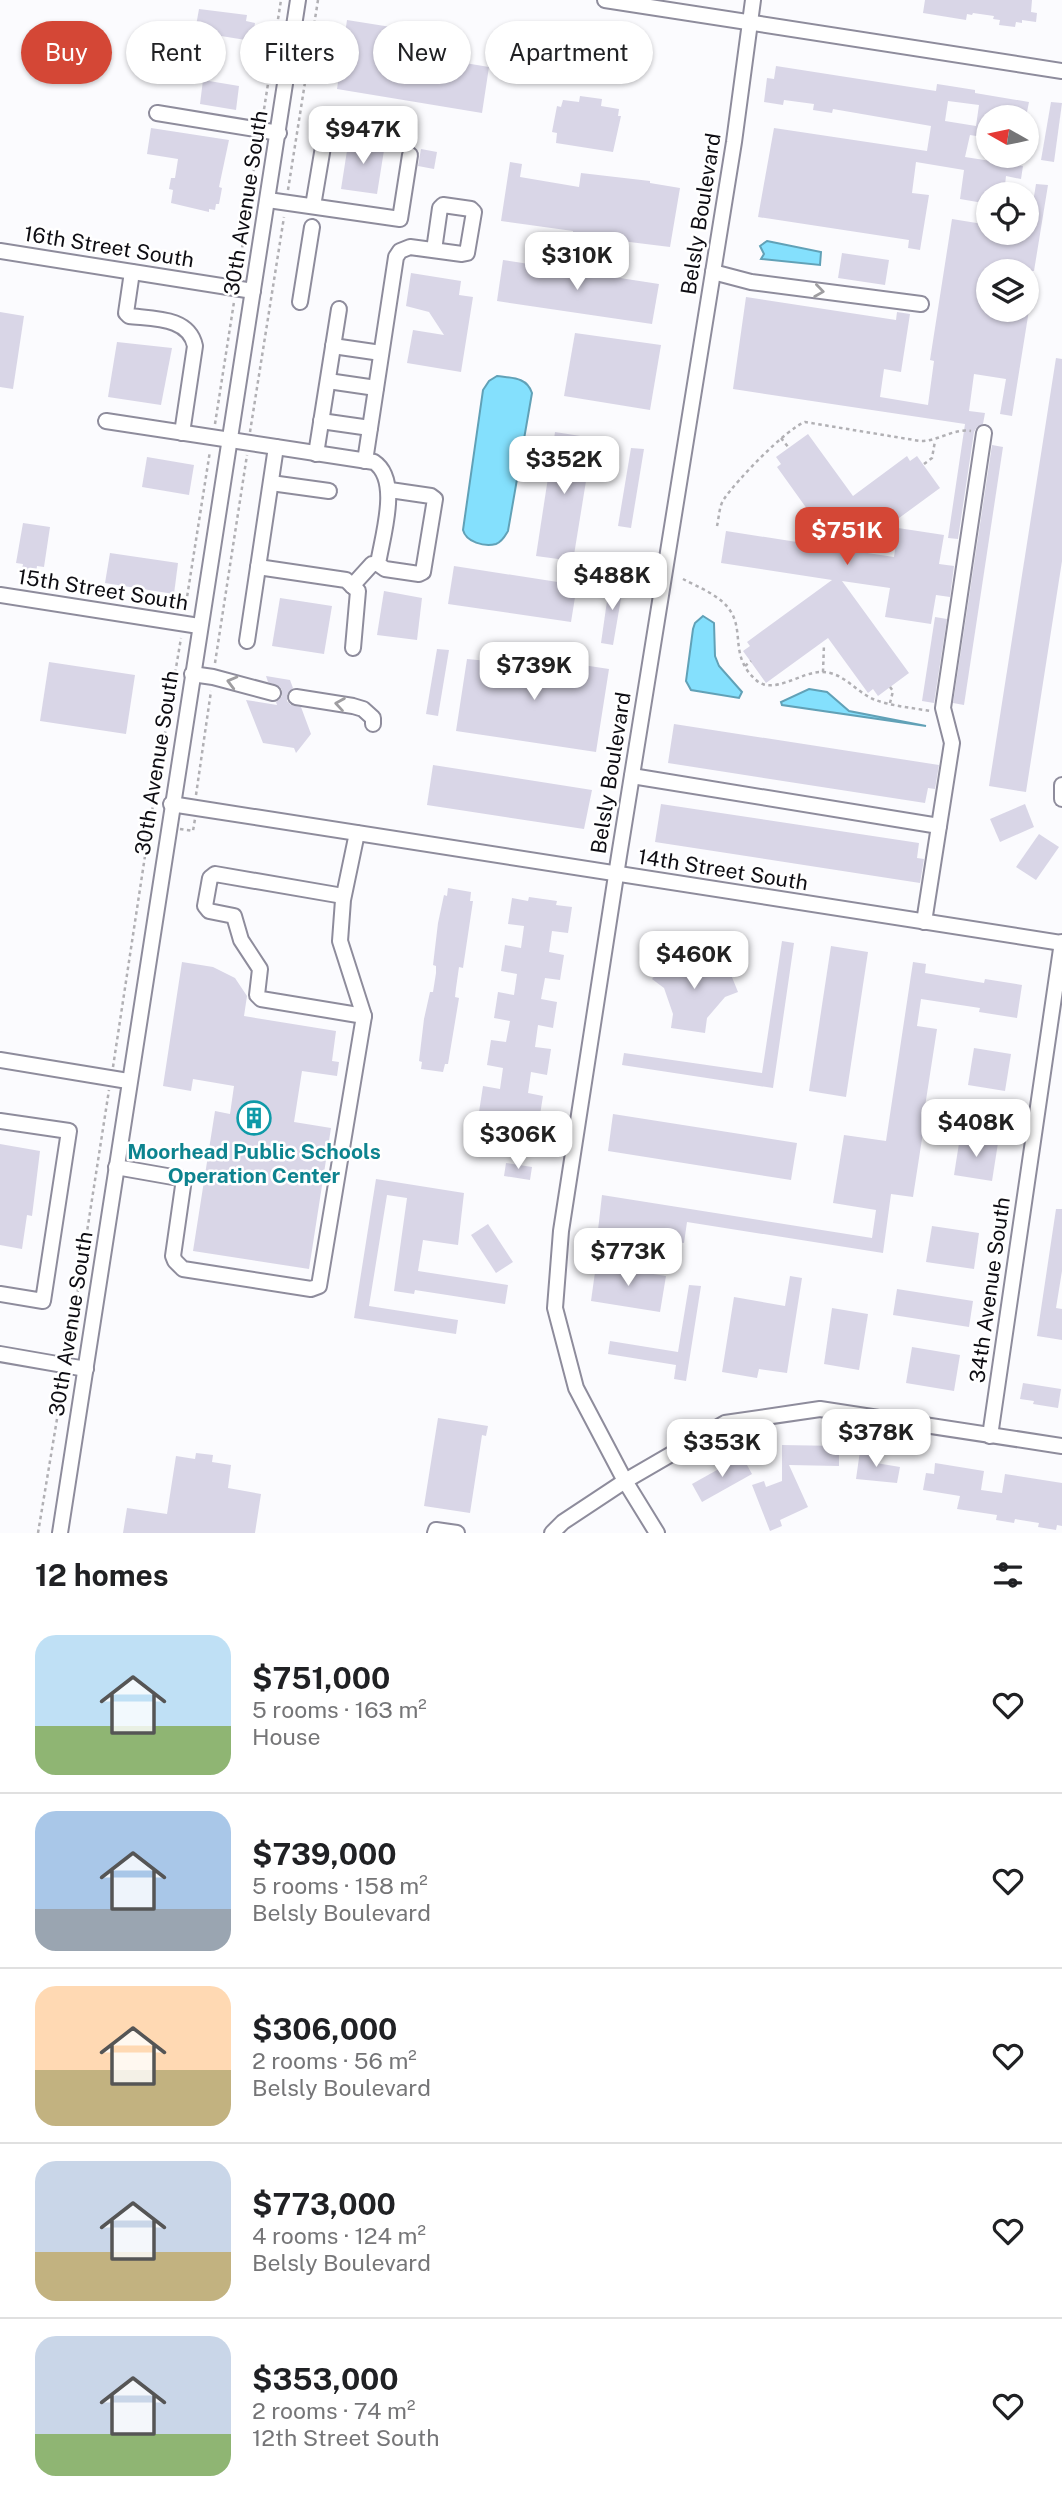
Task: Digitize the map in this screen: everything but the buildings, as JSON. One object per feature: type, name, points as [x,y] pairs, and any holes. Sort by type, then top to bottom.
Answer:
[{"type":"street","name":"30th Avenue South","points":[[60,1533],[171,804],[298,0]]},
{"type":"street","points":[[605,0],[1062,71]]},
{"type":"street","name":"Belsly Boulevard","points":[[657,1533],[625,1481],[576,1388],[555,1308],[561,1231],[734,142],[753,0]]},
{"type":"street","points":[[158,113],[279,133]]},
{"type":"street","points":[[313,206],[324,141]]},
{"type":"street","points":[[268,200],[400,219],[410,155]]},
{"type":"street","points":[[300,302],[312,227]]},
{"type":"street","points":[[365,461],[396,257],[400,251],[410,247],[434,250]]},
{"type":"street","name":"16th Street South","points":[[0,251],[253,291]]},
{"type":"street","points":[[132,272],[126,313],[129,316],[178,323],[187,328],[193,336],[195,346],[182,433]]},
{"type":"street","points":[[713,272],[751,282],[921,304]]},
{"type":"street","points":[[316,454],[339,309]]},
{"type":"street","points":[[333,346],[381,354]]},
{"type":"street","points":[[328,381],[376,388]]},
{"type":"street","points":[[106,421],[374,462],[381,467],[390,490],[378,564]]},
{"type":"street","points":[[321,421],[370,428]]},
{"type":"street","points":[[924,922],[952,743],[943,708],[984,433]]},
{"type":"street","points":[[247,640],[276,447]]},
{"type":"street","points":[[271,483],[328,491]]},
{"type":"street","points":[[352,586],[372,564],[378,564],[385,569],[419,574],[423,572],[435,499],[431,496],[390,490]]},
{"type":"street","points":[[258,567],[346,580],[358,591],[353,648]]},
{"type":"street","name":"15th Street South","points":[[0,595],[200,626]]},
{"type":"street","points":[[192,674],[273,693]]},
{"type":"street","points":[[296,697],[363,709],[373,718],[373,724]]},
{"type":"street","points":[[632,776],[939,826]]},
{"type":"street","name":"14th Street South","points":[[171,804],[1062,943]]},
{"type":"street","points":[[116,1167],[184,1179],[173,1256],[183,1269],[311,1289],[319,1286],[364,1016],[340,941],[343,896],[357,834]]},
{"type":"street","points":[[343,896],[215,874],[210,878],[205,906],[209,911],[234,916],[241,940],[260,969],[257,995],[261,999],[364,1016]]},
{"type":"street","name":"34th Avenue South","points":[[990,1436],[1062,943]]},
{"type":"street","points":[[0,1060],[128,1081]]},
{"type":"street","points":[[0,1121],[69,1131],[43,1301],[0,1294]]},
{"type":"street","points":[[0,1354],[86,1369]]},
{"type":"street","points":[[552,1533],[563,1522],[625,1481],[725,1423],[820,1409],[1062,1447]]},
{"type":"street","points":[[435,1533],[436,1530],[457,1533]]},
{"type":"path","points":[[38,1533],[281,0]]},
{"type":"path","points":[[196,788],[318,0]]},
{"type":"path","points":[[717,526],[724,498],[780,438],[793,427],[805,422],[920,441],[964,429],[984,433]]},
{"type":"path","points":[[780,438],[789,448]]},
{"type":"path","points":[[923,464],[932,458],[935,439]]},
{"type":"path","points":[[683,579],[723,603],[732,613],[738,652],[744,666],[757,681],[765,685],[782,683],[806,673],[832,673],[874,699],[944,713]]},
{"type":"path","points":[[823,672],[824,644]]},
{"type":"path","points":[[744,666],[751,661]]},
{"type":"path","points":[[890,687],[893,691],[890,703]]},
{"type":"water","points":[[767,241],[821,252],[820,265],[761,259],[764,254],[760,246]]},
{"type":"water","points":[[497,376],[523,381],[532,393],[508,531],[498,543],[486,545],[468,538],[463,530],[483,390],[489,381]]},
{"type":"water","points":[[703,616],[714,623],[715,656],[719,666],[742,692],[739,698],[691,690],[686,681],[693,629]]},
{"type":"water","points":[[809,689],[827,692],[849,711],[926,726],[782,705],[781,702]]},
{"type":"place","name":"Moorhead Public Schools Operation Center","points":[[254,1118]]}]
